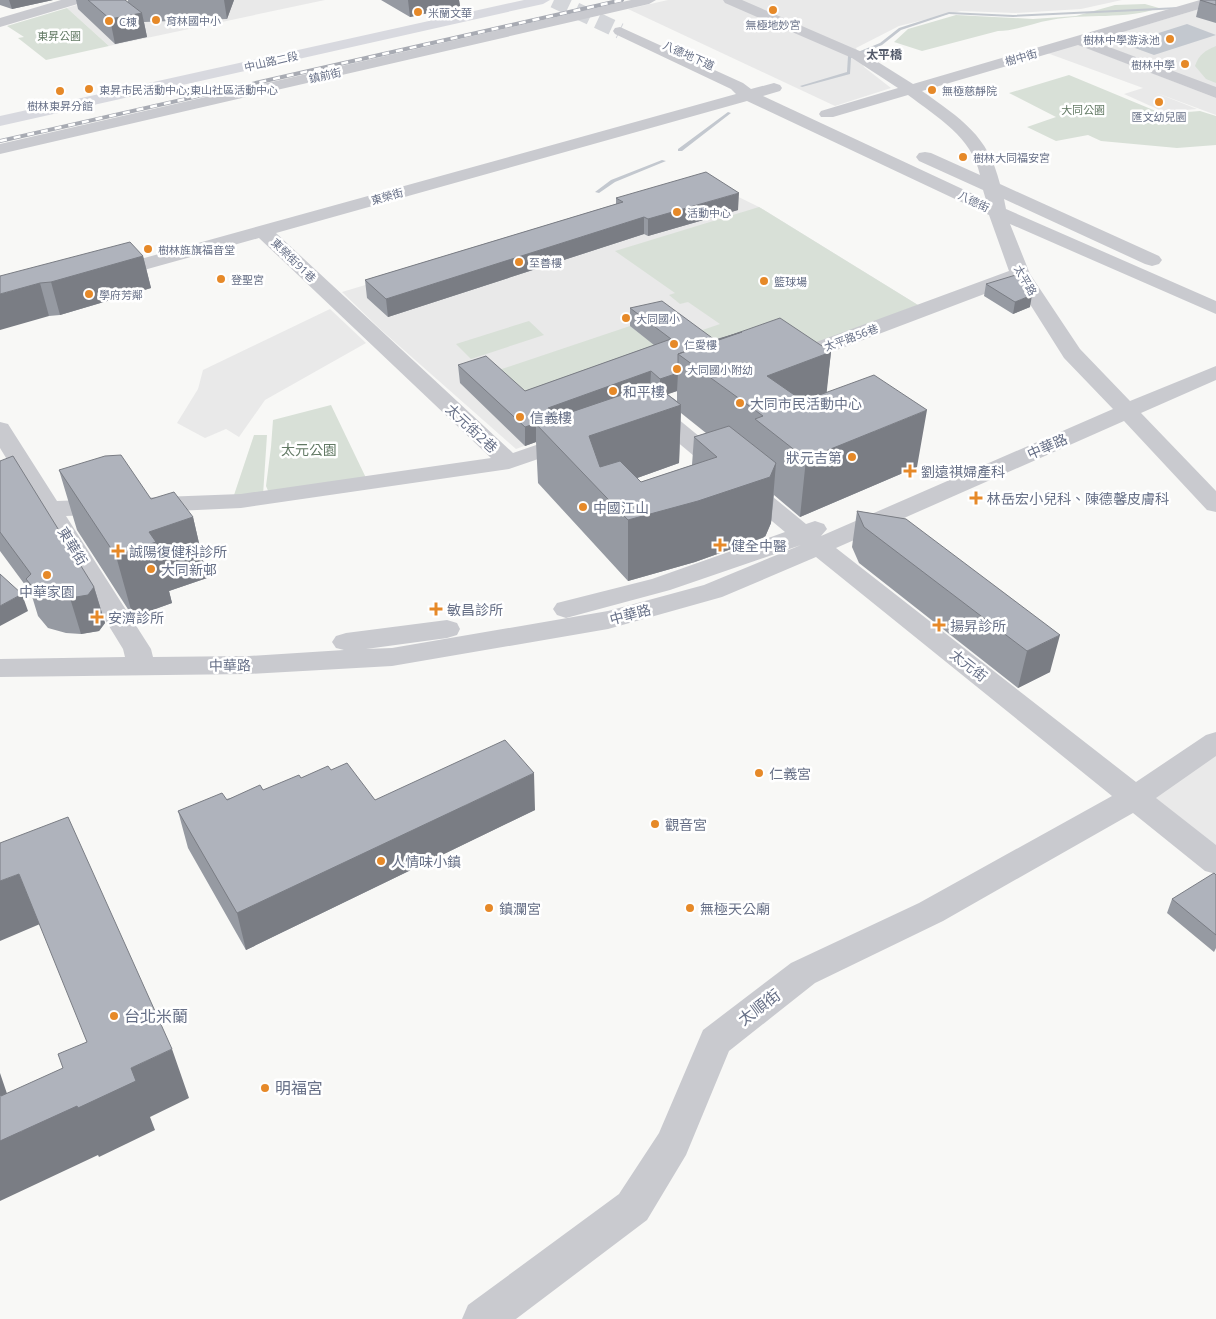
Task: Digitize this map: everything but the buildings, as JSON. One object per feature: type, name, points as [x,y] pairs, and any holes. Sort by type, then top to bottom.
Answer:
[{"type":"main road","name":"中山路二段","points":[[0,121],[539,0]]},
{"type":"street","points":[[0,23],[76,0]]},
{"type":"street","name":"鎮前街","points":[[0,149],[649,0]]},
{"type":"street","name":"太平路","points":[[730,0],[852,53],[950,119],[973,140],[987,167],[1002,227],[1020,274],[1072,353],[1216,505]]},
{"type":"street","name":"樹中街","points":[[827,114],[1215,0]]},
{"type":"street","name":"八德地下道","points":[[624,29],[745,88]]},
{"type":"street","points":[[1078,40],[1216,94]]},
{"type":"street","name":"東榮街","points":[[88,279],[263,231],[745,88],[779,91]]},
{"type":"street","name":"八德街","points":[[745,88],[999,213],[1216,308]]},
{"type":"street","points":[[810,105],[854,126]]},
{"type":"street","name":"八德街","points":[[906,149],[1172,269]]},
{"type":"street","name":"東榮街91巷","points":[[263,231],[324,289]]},
{"type":"street","name":"太平路56巷","points":[[773,366],[1020,274]]},
{"type":"street","points":[[1199,281],[1216,289]]},
{"type":"street","name":"太元街2巷","points":[[324,289],[508,462],[590,433]]},
{"type":"street","name":"中華路","points":[[1121,406],[1216,357]]},
{"type":"street","name":"中華路","points":[[0,650],[249,665],[392,657],[608,620],[713,591],[811,540],[1121,406],[1216,372]]},
{"type":"street","name":"太元街","points":[[653,410],[811,540],[1216,862]]},
{"type":"street","name":"東華街","points":[[0,429],[139,657]]},
{"type":"street","points":[[50,509],[240,501],[508,462]]},
{"type":"street","name":"中華路","points":[[0,668],[139,657]]},
{"type":"street","name":"太順街","points":[[482,1319],[633,1207],[673,1143],[715,1041],[803,973],[931,912],[1134,798],[1216,742]]},
{"type":"shaded area","name":"育林國中小","points":[[92,0],[325,0],[109,46],[67,8]]},
{"type":"shaded area","points":[[668,0],[1122,0],[1081,9],[1015,13],[961,11],[899,26],[856,48],[864,67],[891,88],[835,106],[628,9]]},
{"type":"shaded area","name":"樹林中學","points":[[1216,4],[1216,88],[1092,41]]},
{"type":"shaded area","name":"樹林中學游泳池","points":[[1187,24],[1216,35],[1154,55],[1124,44]]},
{"type":"shaded area","points":[[1077,44],[1216,98],[1216,115],[1154,92],[1197,109],[1164,112],[1124,94],[1143,88],[1047,53]]},
{"type":"shaded area","name":"大同國小","points":[[708,182],[759,207],[918,305],[770,361],[647,401],[516,449],[380,329],[342,292]]},
{"type":"shaded area","points":[[330,309],[366,343],[265,400],[239,437],[226,429],[205,438],[177,423],[198,389],[203,370]]},
{"type":"shaded area","points":[[1216,750],[1216,850],[1147,798]]},
{"type":"green space","points":[[1145,4],[1159,8],[1133,14],[1051,20],[1012,30],[998,31],[922,51],[894,42],[908,29],[956,15],[1033,19],[1076,16],[1115,5]]},
{"type":"green space","name":"東昇公園","points":[[67,8],[109,46],[46,60],[18,38],[24,37],[7,26]]},
{"type":"green space","points":[[1216,46],[1216,83],[1206,79],[1195,66],[1203,53]]},
{"type":"green space","name":"大同公園","points":[[1069,75],[1163,114],[1200,111],[1216,116],[1216,145],[1177,148],[1101,141],[1088,135],[1056,141],[1027,127],[1056,117],[1009,93]]},
{"type":"green space","points":[[759,207],[918,305],[772,360],[706,352],[685,336],[720,324],[688,302],[680,304],[669,295],[675,293],[615,251]]},
{"type":"green space","points":[[529,321],[544,335],[471,359],[456,344]]},
{"type":"green space","points":[[630,326],[670,357],[526,409],[487,374]]},
{"type":"green space","name":"太元公園","points":[[331,405],[367,480],[269,493],[266,486],[273,420]]},
{"type":"green space","points":[[254,435],[267,435],[263,495],[234,495]]},
{"type":"waterway","points":[[802,86],[849,73],[849,57],[881,44],[900,29],[949,13],[1013,16],[1179,8]]},
{"type":"waterway","points":[[680,150],[729,113]]},
{"type":"waterway","points":[[597,192],[613,181],[664,161]]},
{"type":"tunnel","points":[[554,0],[620,31]]},
{"type":"railway","points":[[0,141],[622,0]]},
{"type":"place","name":"無極地妙宮","points":[[773,10]]},
{"type":"place","name":"米蘭文華","points":[[418,12]]},
{"type":"place","name":"育林國中小","points":[[156,20]]},
{"type":"place","name":"C棟","points":[[109,21]]},
{"type":"place","name":"樹林中學游泳池","points":[[1170,39]]},
{"type":"place","name":"樹林中學","points":[[1185,64]]},
{"type":"place","name":"東昇市民活動中心;東山社區活動中心","points":[[89,89]]},
{"type":"place","name":"無極慈靜院","points":[[932,90]]},
{"type":"place","name":"樹林東昇分館","points":[[60,91]]},
{"type":"place","name":"匯文幼兒園","points":[[1159,102]]},
{"type":"place","name":"樹林大同福安宮","points":[[963,157]]},
{"type":"place","name":"活動中心","points":[[677,212]]},
{"type":"place","name":"樹林旌旗福音堂","points":[[148,249]]},
{"type":"place","name":"至善樓","points":[[519,262]]},
{"type":"place","name":"登聖宮","points":[[221,279]]},
{"type":"place","name":"籃球場","points":[[764,281]]},
{"type":"place","name":"學府芳鄰","points":[[89,294]]},
{"type":"place","name":"大同國小","points":[[626,318]]},
{"type":"place","name":"仁愛樓","points":[[674,344]]},
{"type":"place","name":"大同國小附幼","points":[[677,369]]},
{"type":"place","name":"和平樓","points":[[613,391]]},
{"type":"place","name":"大同市民活動中心","points":[[740,403]]},
{"type":"place","name":"信義樓","points":[[520,417]]},
{"type":"place","name":"狀元吉第","points":[[852,457]]},
{"type":"place","name":"劉遠祺婦產科","points":[[910,471]]},
{"type":"place","name":"林岳宏小兒科、陳德馨皮膚科","points":[[976,498]]},
{"type":"place","name":"中國江山","points":[[583,507]]},
{"type":"place","name":"健全中醫","points":[[720,545]]},
{"type":"place","name":"誠陽復健科診所","points":[[118,551]]},
{"type":"place","name":"大同新邨","points":[[151,569]]},
{"type":"place","name":"中華家園","points":[[47,575]]},
{"type":"place","name":"敏昌診所","points":[[436,609]]},
{"type":"place","name":"安濟診所","points":[[97,617]]},
{"type":"place","name":"揚昇診所","points":[[939,625]]},
{"type":"place","name":"仁義宮","points":[[759,773]]},
{"type":"place","name":"觀音宮","points":[[655,824]]},
{"type":"place","name":"人情味小鎮","points":[[381,861]]},
{"type":"place","name":"鎮瀾宮","points":[[489,908]]},
{"type":"place","name":"無極天公廟","points":[[690,908]]},
{"type":"place","name":"台北米蘭","points":[[114,1016]]},
{"type":"place","name":"明福宮","points":[[265,1088]]},
{"type":"district","name":"太平橋","points":[[884,54]]}]
